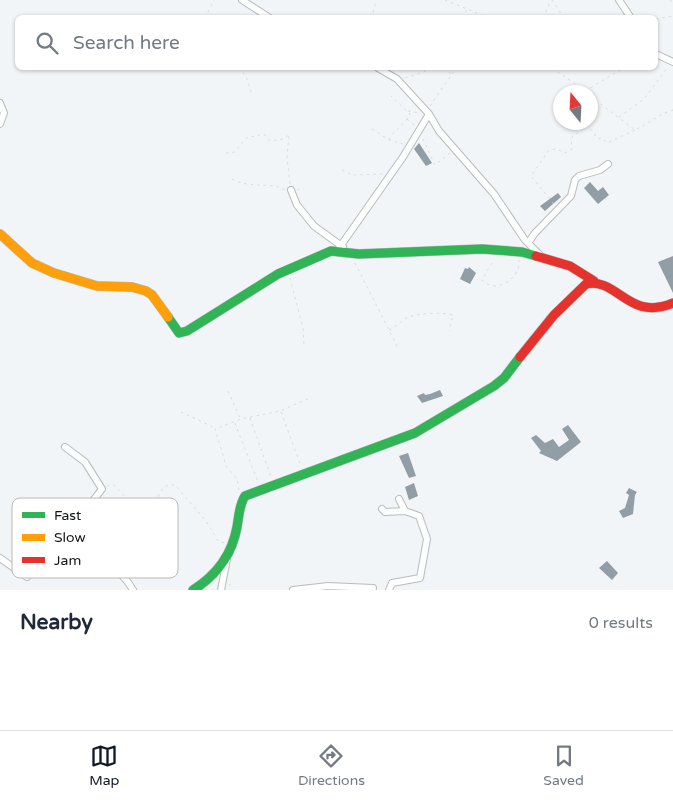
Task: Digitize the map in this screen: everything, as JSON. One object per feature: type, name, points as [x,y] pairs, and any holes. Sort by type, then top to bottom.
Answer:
[{"type":"street","points":[[242,0],[265,15]]},
{"type":"street","points":[[619,0],[629,15]]},
{"type":"street","points":[[658,55],[673,62]]},
{"type":"street","points":[[381,70],[397,79],[428,113],[439,131],[494,194],[528,243],[540,256]]},
{"type":"street","points":[[0,103],[4,113],[0,124]]},
{"type":"street","points":[[344,250],[412,143],[428,113]]},
{"type":"street","points":[[528,243],[571,196],[575,180],[579,176],[600,170],[608,164]]},
{"type":"street","points":[[291,190],[297,204],[314,226],[344,250]]},
{"type":"street","points":[[0,234],[19,253],[44,270],[97,286],[134,286],[146,291],[152,295],[179,333],[187,331],[246,293],[288,270],[321,255],[344,250],[482,249],[518,251],[570,266],[647,309],[656,309],[673,303]]},
{"type":"street","points":[[193,590],[213,576],[228,555],[233,546],[242,500],[247,495],[415,432],[494,386],[509,372],[554,315],[586,284],[594,281]]},
{"type":"street","points":[[65,447],[85,462],[102,489],[95,498]]},
{"type":"street","points":[[399,499],[405,511]]},
{"type":"street","points":[[382,509],[385,512],[405,511],[419,516],[426,535],[422,572],[417,580],[392,583],[389,590]]},
{"type":"street","points":[[221,590],[228,555]]},
{"type":"street","points":[[0,558],[12,567]]},
{"type":"street","points":[[127,578],[133,590]]},
{"type":"street","points":[[293,590],[328,586],[373,588]]},
{"type":"path","points":[[206,15],[214,0]]},
{"type":"path","points":[[372,15],[376,0]]},
{"type":"path","points":[[445,0],[484,15]]},
{"type":"path","points":[[544,15],[552,0],[562,15]]},
{"type":"path","points":[[670,0],[673,4]]},
{"type":"path","points":[[464,15],[468,9]]},
{"type":"path","points":[[658,19],[673,16]]},
{"type":"path","points":[[618,117],[644,99],[673,62]]},
{"type":"path","points":[[240,70],[246,76],[252,95]]},
{"type":"path","points":[[397,79],[426,70]]},
{"type":"path","points":[[446,70],[451,74]]},
{"type":"path","points":[[428,113],[454,70]]},
{"type":"path","points":[[555,70],[576,85]]},
{"type":"path","points":[[597,85],[621,70]]},
{"type":"path","points":[[389,140],[407,119],[408,111],[391,96]]},
{"type":"path","points":[[598,102],[635,130]]},
{"type":"path","points":[[558,208],[531,176],[549,150],[558,149],[565,153],[572,149],[571,138],[588,125],[598,139],[602,138],[607,143],[653,121],[662,113],[673,110]]},
{"type":"path","points":[[407,119],[411,121],[429,150],[435,165],[455,149]]},
{"type":"path","points":[[372,129],[389,140],[406,145],[412,143]]},
{"type":"path","points":[[226,153],[235,152],[246,138],[264,134],[270,141],[275,141],[290,135],[287,157],[291,190]]},
{"type":"path","points":[[342,170],[352,175],[392,173]]},
{"type":"path","points":[[232,179],[240,184],[265,187],[274,186],[291,190],[304,189]]},
{"type":"path","points":[[344,250],[360,273],[398,348]]},
{"type":"path","points":[[492,263],[482,278],[484,282],[498,285],[507,283],[515,276],[520,264],[518,251]]},
{"type":"path","points":[[288,270],[304,328],[304,346]]},
{"type":"path","points":[[388,330],[407,318],[416,315],[446,314],[453,315],[449,331]]},
{"type":"path","points":[[228,391],[241,419]]},
{"type":"path","points":[[181,412],[216,429],[241,419],[280,411],[310,398]]},
{"type":"path","points":[[280,411],[304,474]]},
{"type":"path","points":[[249,417],[274,485]]},
{"type":"path","points":[[234,422],[261,490]]},
{"type":"path","points":[[216,429],[226,466],[237,479],[242,500]]},
{"type":"path","points":[[157,498],[163,488],[171,484],[177,487],[206,521],[218,541],[233,546]]},
{"type":"path","points":[[102,489],[108,485],[114,486],[125,498]]},
{"type":"building","points":[[419,143],[432,163],[426,166],[414,149]]},
{"type":"building","points":[[590,182],[598,191],[603,187],[609,195],[598,204],[584,188]]},
{"type":"building","points":[[558,193],[561,197],[545,211],[540,206]]},
{"type":"building","points":[[673,256],[673,293],[658,262]]},
{"type":"building","points":[[469,267],[476,273],[470,284],[460,279],[465,268],[468,269]]},
{"type":"building","points":[[440,390],[443,396],[422,403],[417,396],[424,393],[425,395],[430,394]]},
{"type":"building","points":[[568,425],[581,442],[557,461],[539,453],[541,451],[531,438],[536,435],[545,443],[553,439],[559,447],[569,440],[562,429]]},
{"type":"building","points":[[408,453],[416,476],[409,478],[399,456]]},
{"type":"building","points":[[414,483],[418,496],[409,500],[405,487]]},
{"type":"building","points":[[629,488],[637,492],[633,514],[623,518],[619,511],[625,508],[629,495],[626,493]]},
{"type":"building","points":[[607,561],[618,573],[612,580],[599,568]]},
{"type":"traffic: fast","points":[[168,317],[179,333],[187,331],[278,274],[331,251],[359,254],[482,249],[522,252],[536,256]]},
{"type":"traffic: fast","points":[[193,590],[216,571],[227,555],[235,537],[240,507],[245,496],[415,433],[494,386],[504,378],[520,357]]},
{"type":"traffic: slow","points":[[0,234],[32,263],[54,273],[97,286],[132,287],[146,291],[152,295],[168,317]]},
{"type":"traffic: jam","points":[[536,256],[570,266],[594,281]]},
{"type":"traffic: jam","points":[[520,357],[554,315],[586,284],[597,284],[607,287],[634,303],[645,307],[658,307],[673,303]]}]
